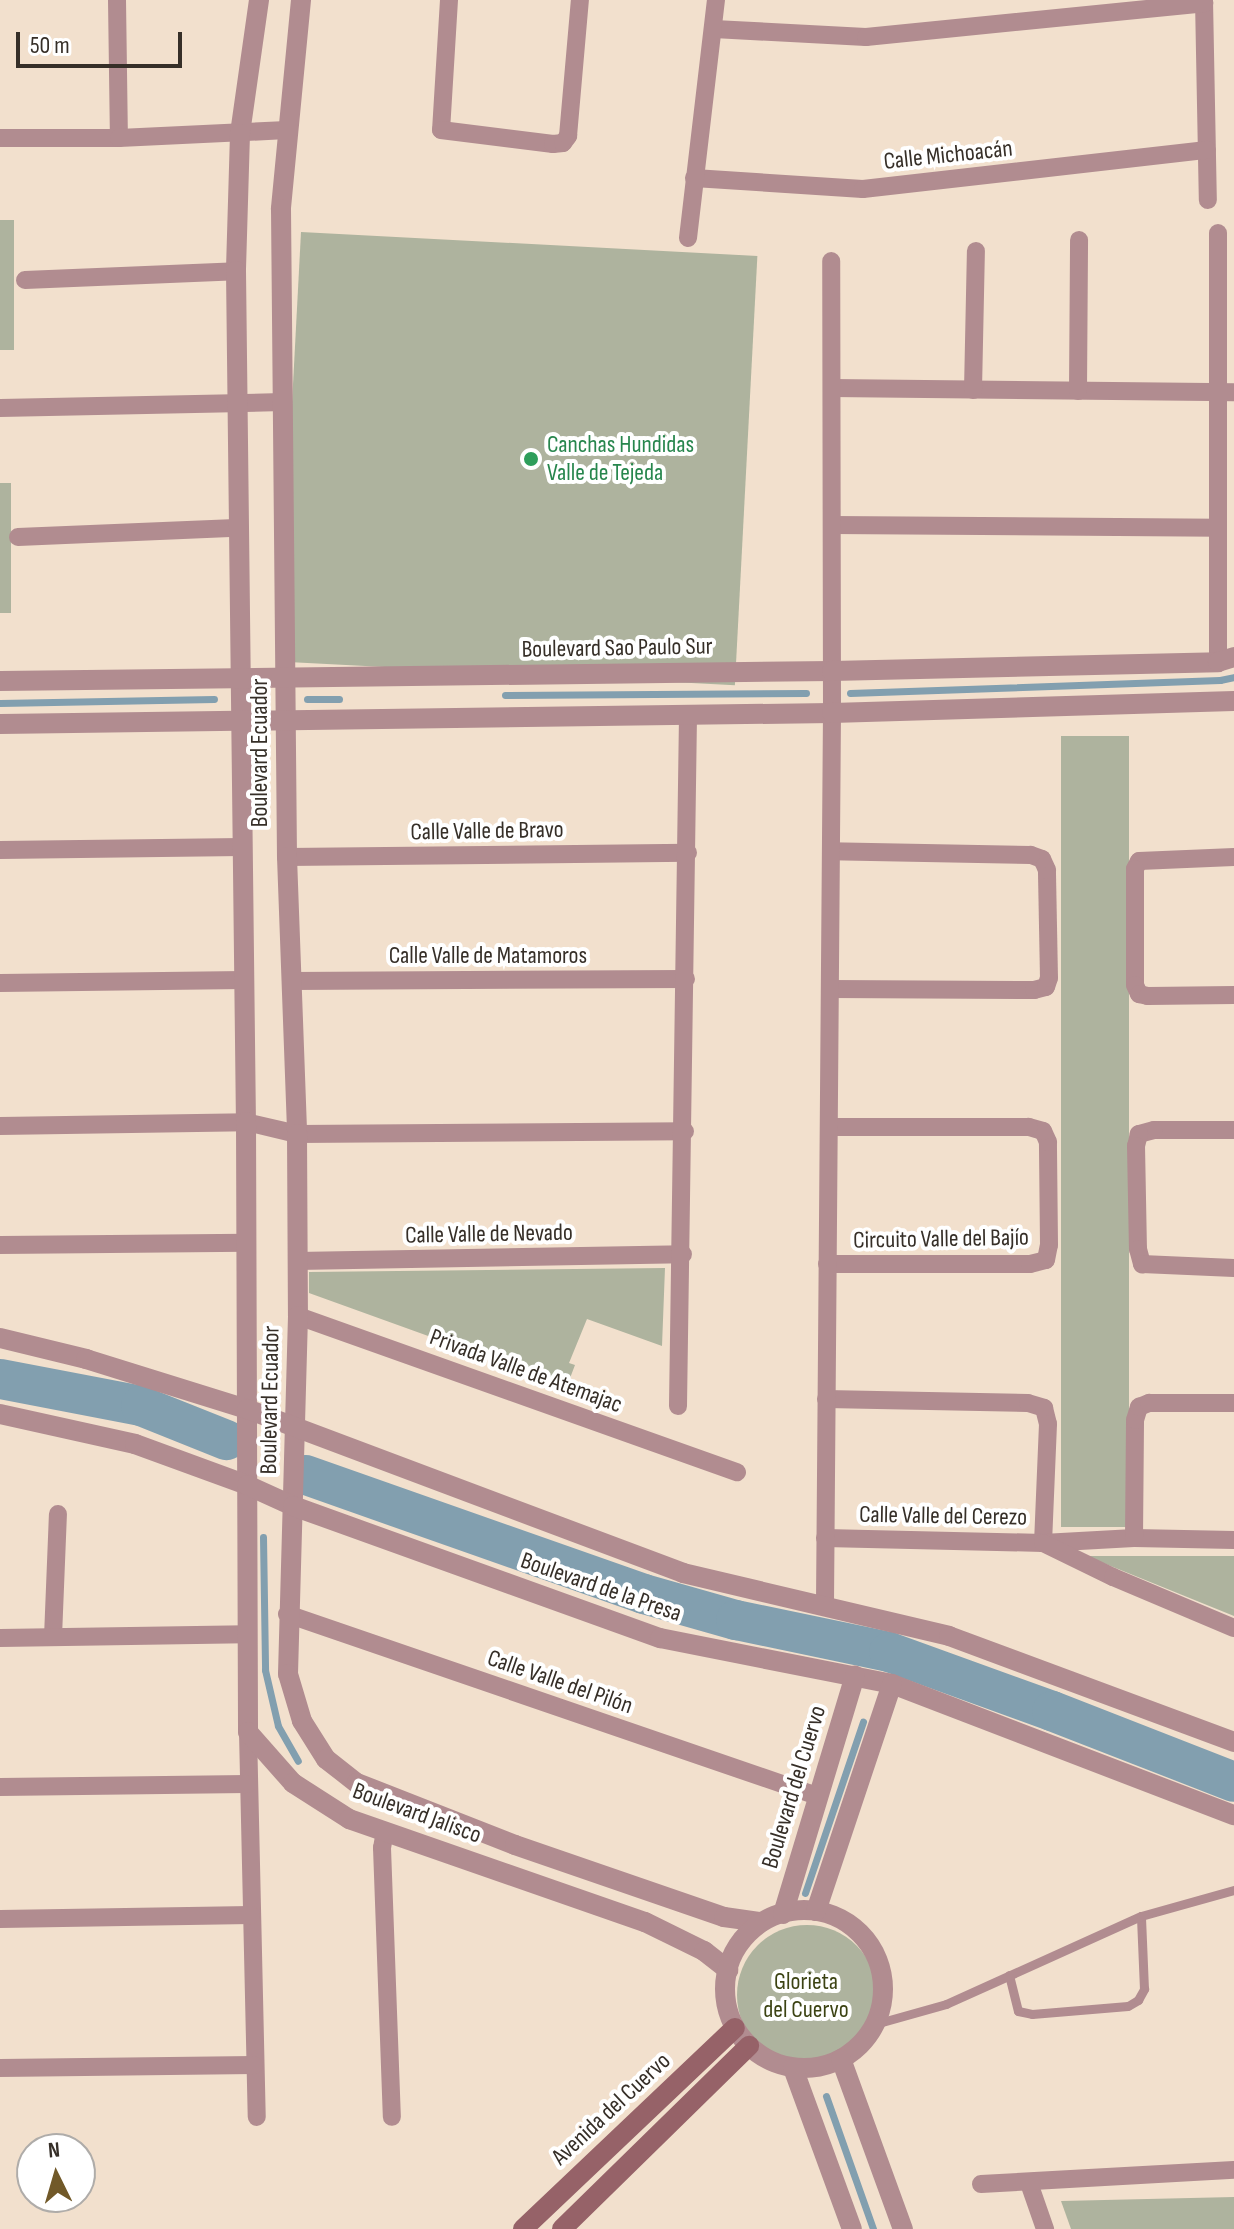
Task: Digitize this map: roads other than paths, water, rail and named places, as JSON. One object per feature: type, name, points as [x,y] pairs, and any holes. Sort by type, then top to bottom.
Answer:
[{"type":"main road","name":"Avenida del Cuervo","points":[[523,2229],[735,2028]]},
{"type":"main road","name":"Avenida del Cuervo","points":[[562,2229],[749,2046]]},
{"type":"street","points":[[117,0],[119,138]]},
{"type":"street","name":"Boulevard Ecuador","points":[[247,1485],[236,271],[240,134],[259,0]]},
{"type":"street","name":"Boulevard Ecuador","points":[[293,1506],[298,1316],[297,1134],[287,857],[281,209],[301,0]]},
{"type":"street","points":[[449,0],[441,130],[553,144],[563,143],[568,136],[580,0]]},
{"type":"street","points":[[688,238],[716,0]]},
{"type":"street","points":[[714,29],[866,37],[1204,1],[1208,200]]},
{"type":"street","points":[[0,138],[119,138],[287,130]]},
{"type":"street","name":"Calle Michoacán","points":[[694,178],[863,189],[1207,150]]},
{"type":"street","points":[[1218,233],[1226,392],[1218,528],[1226,660]]},
{"type":"street","points":[[1078,391],[1079,240]]},
{"type":"street","points":[[973,390],[976,251]]},
{"type":"street","points":[[825,1603],[832,713],[831,261]]},
{"type":"street","points":[[25,280],[236,271]]},
{"type":"street","points":[[832,388],[1226,392]]},
{"type":"street","points":[[0,408],[283,402]]},
{"type":"street","points":[[832,525],[1218,528]]},
{"type":"street","points":[[18,537],[236,528]]},
{"type":"street","name":"Boulevard Sao Paulo Sur","points":[[0,681],[832,671],[1226,660]]},
{"type":"street","points":[[0,724],[832,713],[1234,701]]},
{"type":"street","points":[[678,1406],[685,1131],[688,714]]},
{"type":"street","points":[[0,850],[242,847]]},
{"type":"street","points":[[830,989],[1034,990],[1046,987],[1049,978],[1047,870],[1042,859],[1031,855],[831,851]]},
{"type":"street","name":"Calle Valle de Bravo","points":[[287,857],[688,853]]},
{"type":"street","points":[[1234,857],[1139,861],[1135,869],[1135,985],[1139,994],[1234,995]]},
{"type":"street","name":"Calle Valle de Matamoros","points":[[291,981],[686,979]]},
{"type":"street","points":[[0,983],[244,980]]},
{"type":"street","points":[[0,1126],[246,1122],[297,1134],[685,1131]]},
{"type":"street","name":"Circuito Valle del Bajío","points":[[827,1264],[1030,1264],[1046,1260],[1049,1245],[1048,1142],[1043,1131],[1029,1127],[829,1127]]},
{"type":"street","points":[[1234,1130],[1154,1130],[1139,1134],[1136,1146],[1138,1249],[1142,1264],[1234,1268]]},
{"type":"street","points":[[0,1245],[247,1243]]},
{"type":"street","name":"Calle Valle de Nevado","points":[[297,1261],[683,1254]]},
{"type":"street","name":"Privada Valle de Atemajac","points":[[298,1316],[737,1472]]},
{"type":"street","name":"Boulevard de la Presa","points":[[0,1338],[86,1359],[247,1409],[683,1573],[825,1603],[949,1636],[1234,1742]]},
{"type":"street","points":[[826,1399],[1028,1403],[1044,1408],[1048,1424],[1043,1543],[1134,1538],[1234,1540]]},
{"type":"street","points":[[1134,1538],[1135,1420],[1139,1407],[1149,1403],[1234,1403]]},
{"type":"street","name":"Boulevard de la Presa","points":[[0,1414],[135,1444],[247,1485],[293,1506],[660,1638],[892,1684],[1234,1815]]},
{"type":"street","points":[[247,1485],[247,1784],[257,2117]]},
{"type":"street","name":"Boulevard Jalisco","points":[[293,1506],[287,1614],[288,1674],[302,1721],[326,1759],[348,1777],[529,1850],[724,1917],[761,1922]]},
{"type":"street","points":[[53,1637],[58,1514]]},
{"type":"street","name":"Calle Valle del Cerezo","points":[[825,1538],[1043,1543],[1113,1577],[1234,1628]]},
{"type":"street","name":"Calle Valle del Pilón","points":[[287,1614],[817,1796]]},
{"type":"street","points":[[0,1638],[245,1634]]},
{"type":"street","name":"Boulevard del Cuervo","points":[[783,1914],[855,1676]]},
{"type":"street","points":[[816,1911],[892,1684]]},
{"type":"street","name":"Boulevard Jalisco","points":[[248,1732],[283,1774],[320,1803],[385,1831],[645,1922],[704,1951],[728,1970]]},
{"type":"street","points":[[0,1787],[247,1784]]},
{"type":"street","points":[[385,1831],[382,1848],[392,2117]]},
{"type":"street","points":[[816,1911],[847,1923],[874,1953],[883,1993],[875,2024],[866,2039],[841,2059],[826,2065],[793,2068],[762,2056],[749,2046],[735,2028],[726,2003],[728,1970],[742,1941],[761,1922],[783,1914],[816,1911]]},
{"type":"street","points":[[0,1919],[251,1915]]},
{"type":"street","points":[[841,2059],[903,2229]]},
{"type":"street","points":[[0,2068],[254,2065]]},
{"type":"street","points":[[793,2068],[852,2229]]},
{"type":"street","points":[[981,2184],[1234,2170]]},
{"type":"street","points":[[1029,2183],[1045,2229]]},
{"type":"lane","points":[[875,2024],[946,2004],[1141,1916],[1234,1890]]},
{"type":"lane","points":[[1009,1975],[1018,2011],[1032,2014],[1128,2006],[1138,2000],[1144,1989],[1141,1916]]},
{"type":"waterway","points":[[850,693],[1220,680],[1234,677]]},
{"type":"waterway","points":[[505,695],[806,693]]},
{"type":"waterway","points":[[0,703],[214,699]]},
{"type":"waterway","points":[[307,699],[339,699]]},
{"type":"waterway","points":[[0,1379],[141,1406],[226,1440]]},
{"type":"waterway","points":[[306,1475],[644,1594],[736,1620],[889,1652],[1234,1782]]},
{"type":"waterway","points":[[321,1491],[338,1486]]},
{"type":"waterway","points":[[263,1537],[265,1670],[278,1726],[298,1761]]},
{"type":"waterway","points":[[805,1893],[863,1722]]},
{"type":"waterway","points":[[826,2096],[873,2229]]},
{"type":"place","name":"Canchas Hundidas Valle de Tejeda","points":[[531,459]]},
{"type":"park label","name":"Glorieta del Cuervo","points":[[806,1996]]}]
